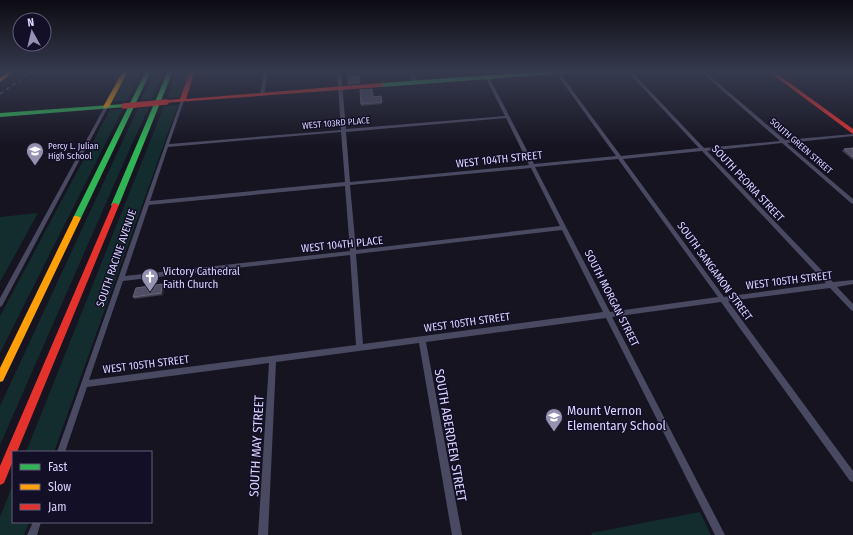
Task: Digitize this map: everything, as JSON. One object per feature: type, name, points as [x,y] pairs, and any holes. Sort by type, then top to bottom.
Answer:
[{"type":"main road","points":[[106,107],[112,96]]},
{"type":"main road","points":[[0,378],[137,96]]},
{"type":"main road","points":[[0,479],[161,96]]},
{"type":"main road","name":"SOUTH RACINE AVENUE","points":[[182,101],[184,96]]},
{"type":"main road","points":[[0,115],[249,96]]},
{"type":"main road","points":[[804,96],[853,132]]},
{"type":"main road","points":[[812,96],[853,126]]},
{"type":"street","points":[[341,96],[360,347]]},
{"type":"street","name":"SOUTH MORGAN STREET","points":[[497,96],[720,535]]},
{"type":"street","name":"SOUTH SANGAMON STREET","points":[[575,96],[853,478]]},
{"type":"street","name":"SOUTH PEORIA STREET","points":[[653,96],[853,308]]},
{"type":"street","name":"SOUTH GREEN STREET","points":[[730,96],[853,202]]},
{"type":"street","name":"SOUTH RACINE AVENUE","points":[[61,451],[182,101]]},
{"type":"street","points":[[0,304],[106,107]]},
{"type":"street","name":"WEST 103RD PLACE","points":[[166,146],[507,116]]},
{"type":"street","name":"WEST 104TH STREET","points":[[147,203],[853,135]]},
{"type":"street","name":"WEST 104TH PLACE","points":[[122,278],[564,228]]},
{"type":"street","name":"WEST 105TH STREET","points":[[85,384],[853,282]]},
{"type":"street","name":"SOUTH ABERDEEN STREET","points":[[422,339],[457,535]]},
{"type":"street","name":"SOUTH MAY STREET","points":[[263,535],[273,359]]},
{"type":"street","points":[[32,535],[37,523]]},
{"type":"green space","points":[[114,96],[130,96],[127,101],[111,102]]},
{"type":"green space","points":[[143,96],[153,96],[152,99],[141,100]]},
{"type":"green space","points":[[168,96],[180,96],[180,97],[167,98]]},
{"type":"green space","points":[[178,105],[54,451],[26,451],[164,106]]},
{"type":"green space","points":[[149,107],[0,445],[0,406],[138,108]]},
{"type":"green space","points":[[123,109],[0,353],[0,316],[110,110]]},
{"type":"green space","points":[[38,213],[0,282],[0,217]]},
{"type":"green space","points":[[12,487],[12,523],[29,523],[24,535],[0,535],[0,517]]},
{"type":"green space","points":[[700,512],[711,535],[592,535],[591,533]]},
{"type":"building","points":[[360,96],[381,96],[382,102],[361,104]]},
{"type":"building","points":[[853,148],[853,157],[844,149]]},
{"type":"building","name":"Victory Cathedral Faith Church","points":[[163,284],[161,293],[133,297],[136,288]]},
{"type":"traffic: fast","points":[[77,218],[137,96]]},
{"type":"traffic: fast","points":[[115,205],[161,96]]},
{"type":"traffic: fast","points":[[0,115],[124,106]]},
{"type":"traffic: slow","points":[[106,107],[112,96]]},
{"type":"traffic: slow","points":[[0,378],[77,218]]},
{"type":"traffic: jam","points":[[182,101],[184,96]]},
{"type":"traffic: jam","points":[[166,102],[242,96]]},
{"type":"traffic: jam","points":[[804,96],[853,132]]},
{"type":"traffic: jam","points":[[124,106],[166,102]]},
{"type":"traffic: jam","points":[[0,479],[115,205]]},
{"type":"place","name":"Percy L. Julian High School","points":[[35,166]]},
{"type":"place","name":"Victory Cathedral Faith Church","points":[[150,292]]},
{"type":"place","name":"Mount Vernon Elementary School","points":[[554,432]]}]
